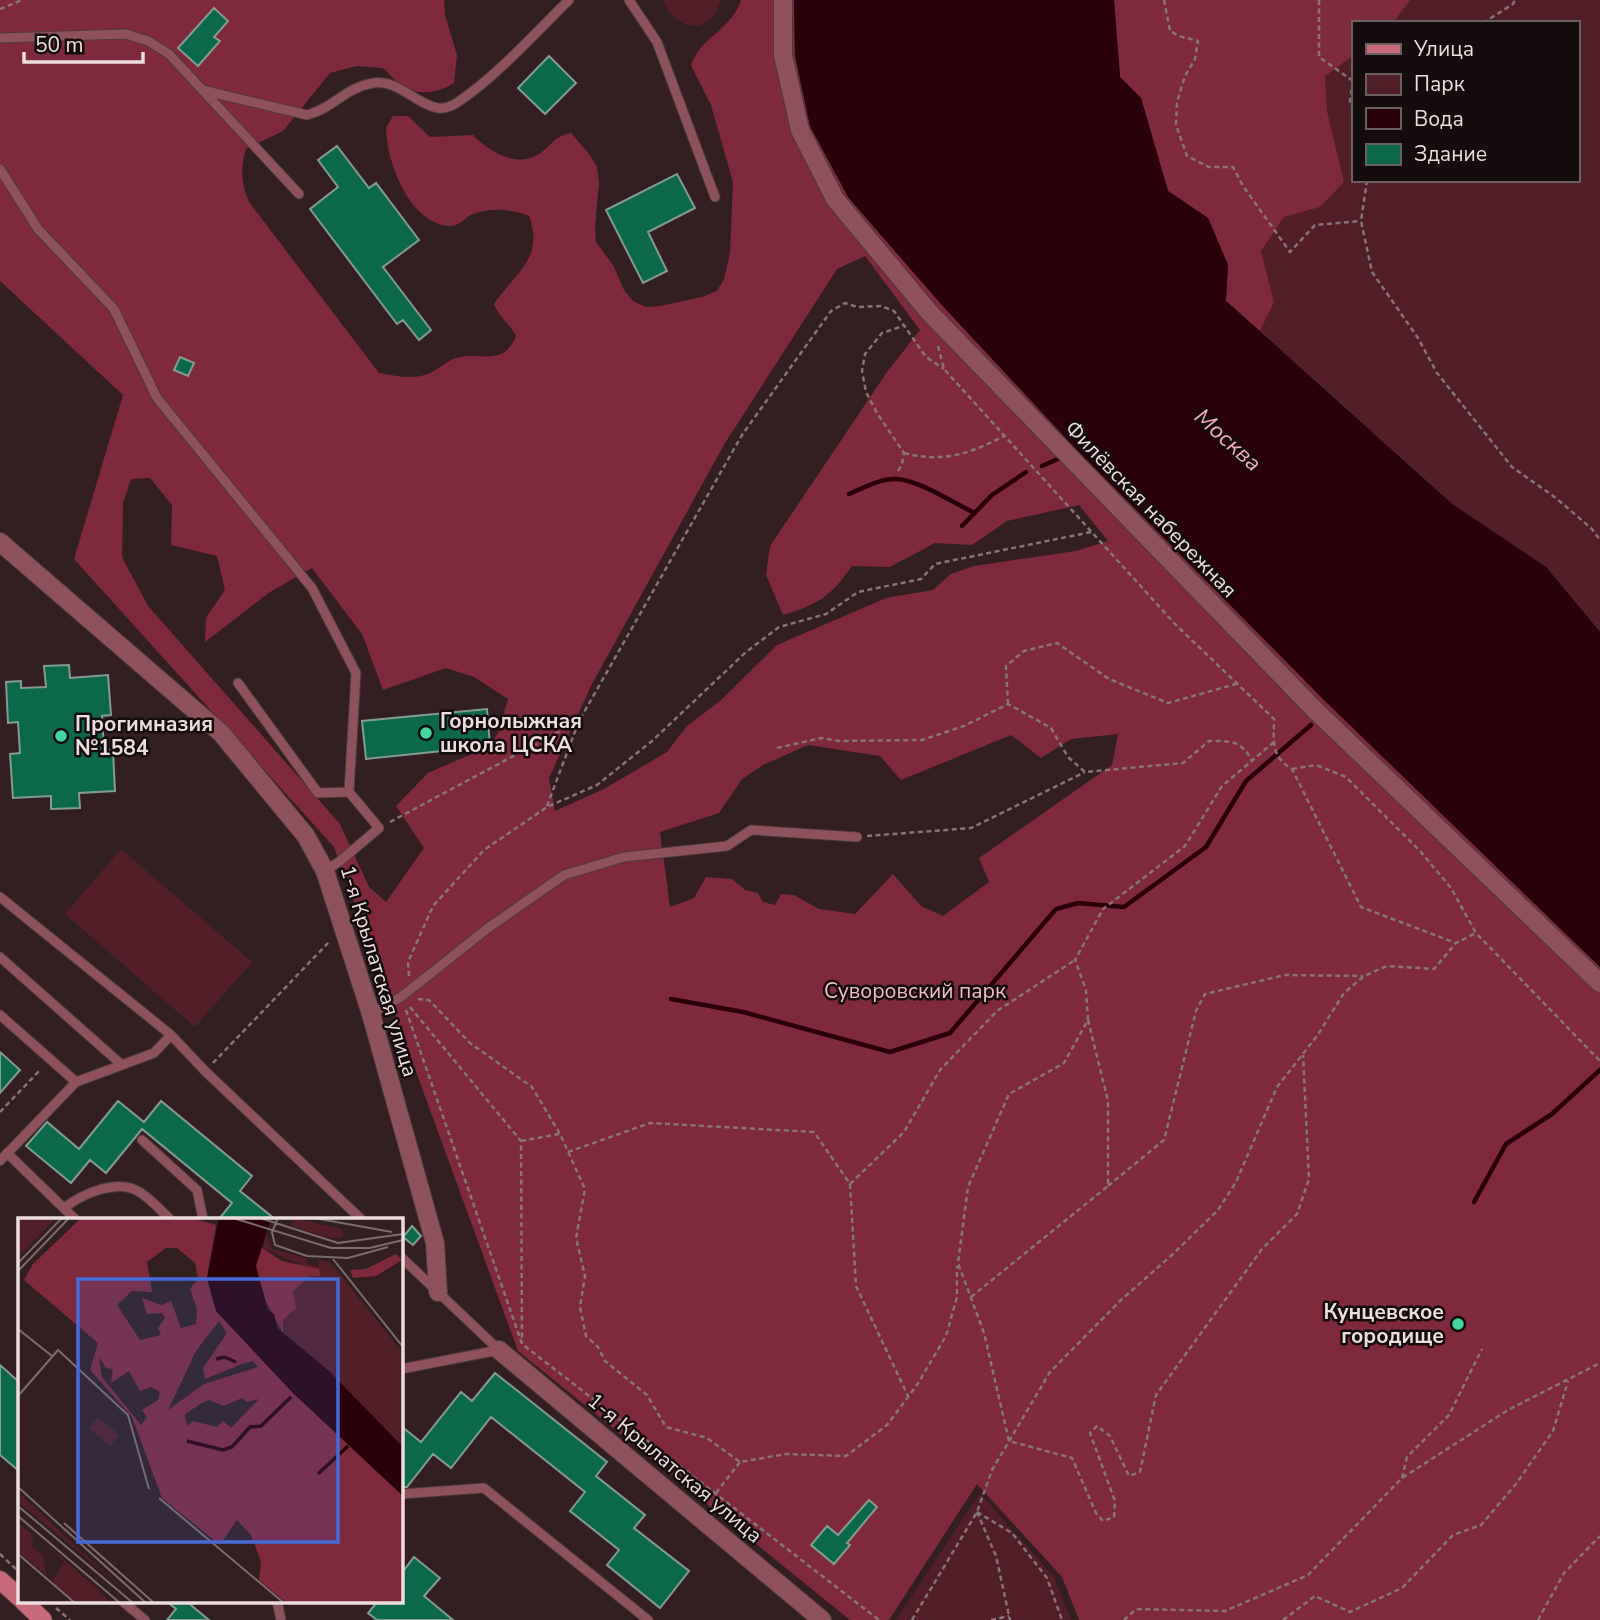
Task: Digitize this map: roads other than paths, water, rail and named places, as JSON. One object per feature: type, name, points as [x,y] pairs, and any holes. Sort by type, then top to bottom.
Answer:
[{"type":"main road","points":[[0,1580],[18,1596]]},
{"type":"main road","points":[[24,1602],[43,1620]]},
{"type":"street","name":"Филёвская набережная","points":[[783,0],[783,55],[800,130],[835,199],[929,313],[1316,711],[1600,983]]},
{"type":"street","name":"1-я Крылатская улица","points":[[0,542],[221,733],[306,836],[325,871],[371,1014],[435,1243],[438,1292]]},
{"type":"street","name":"1-я Крылатская улица","points":[[499,1350],[822,1620]]},
{"type":"lane","points":[[202,90],[306,115],[322,111],[351,89],[377,82],[398,88],[435,108],[447,108],[457,104],[483,83],[569,0]]},
{"type":"lane","points":[[629,0],[657,43],[715,197]]},
{"type":"lane","points":[[0,38],[126,34],[148,41],[169,54],[299,194]]},
{"type":"lane","points":[[0,169],[38,229],[114,309],[157,398],[312,588],[356,673],[349,792],[379,828],[325,871]]},
{"type":"lane","points":[[238,683],[318,793],[349,792]]},
{"type":"lane","points":[[371,1014],[401,997],[488,928],[565,875],[624,857],[727,846],[751,830],[857,837]]},
{"type":"lane","points":[[0,897],[171,1035],[205,1071],[360,1218]]},
{"type":"lane","points":[[0,957],[122,1065]]},
{"type":"lane","points":[[0,1015],[76,1082]]},
{"type":"lane","points":[[74,1218],[3,1157],[76,1082],[154,1053],[171,1035]]},
{"type":"lane","points":[[142,1140],[197,1190],[203,1218]]},
{"type":"lane","points":[[64,1208],[80,1196],[121,1186],[140,1191],[169,1218]]},
{"type":"lane","points":[[402,1258],[499,1350]]},
{"type":"lane","points":[[402,1368],[499,1350]]},
{"type":"lane","points":[[402,1494],[484,1488],[648,1620]]},
{"type":"lane","points":[[123,1602],[145,1620]]},
{"type":"lane","points":[[277,1602],[281,1620]]},
{"type":"water","name":"Москва","points":[[794,0],[1114,0],[1120,77],[1141,98],[1168,191],[1208,218],[1228,265],[1226,301],[1452,504],[1546,567],[1600,632],[1600,967],[1325,701],[1077,450],[940,303],[848,197],[810,126],[795,56]]},
{"type":"waterway","points":[[1042,466],[1060,458]]},
{"type":"waterway","points":[[962,526],[992,495],[1026,472]]},
{"type":"waterway","points":[[849,494],[878,482],[897,479],[926,488],[975,513]]},
{"type":"waterway","points":[[671,999],[743,1012],[890,1052],[950,1033],[1056,909],[1078,903],[1124,907],[1206,847],[1246,781],[1311,725]]},
{"type":"waterway","points":[[1474,1202],[1506,1144],[1552,1114],[1600,1070]]},
{"type":"place","name":"Горнолыжная школа ЦСКА","points":[[426,733]]},
{"type":"place","name":"Прогимназия №1584","points":[[61,736]]},
{"type":"place","name":"Кунцевское городище","points":[[1458,1324]]},
{"type":"park label","name":"Суворовский парк","points":[[915,991]]}]
